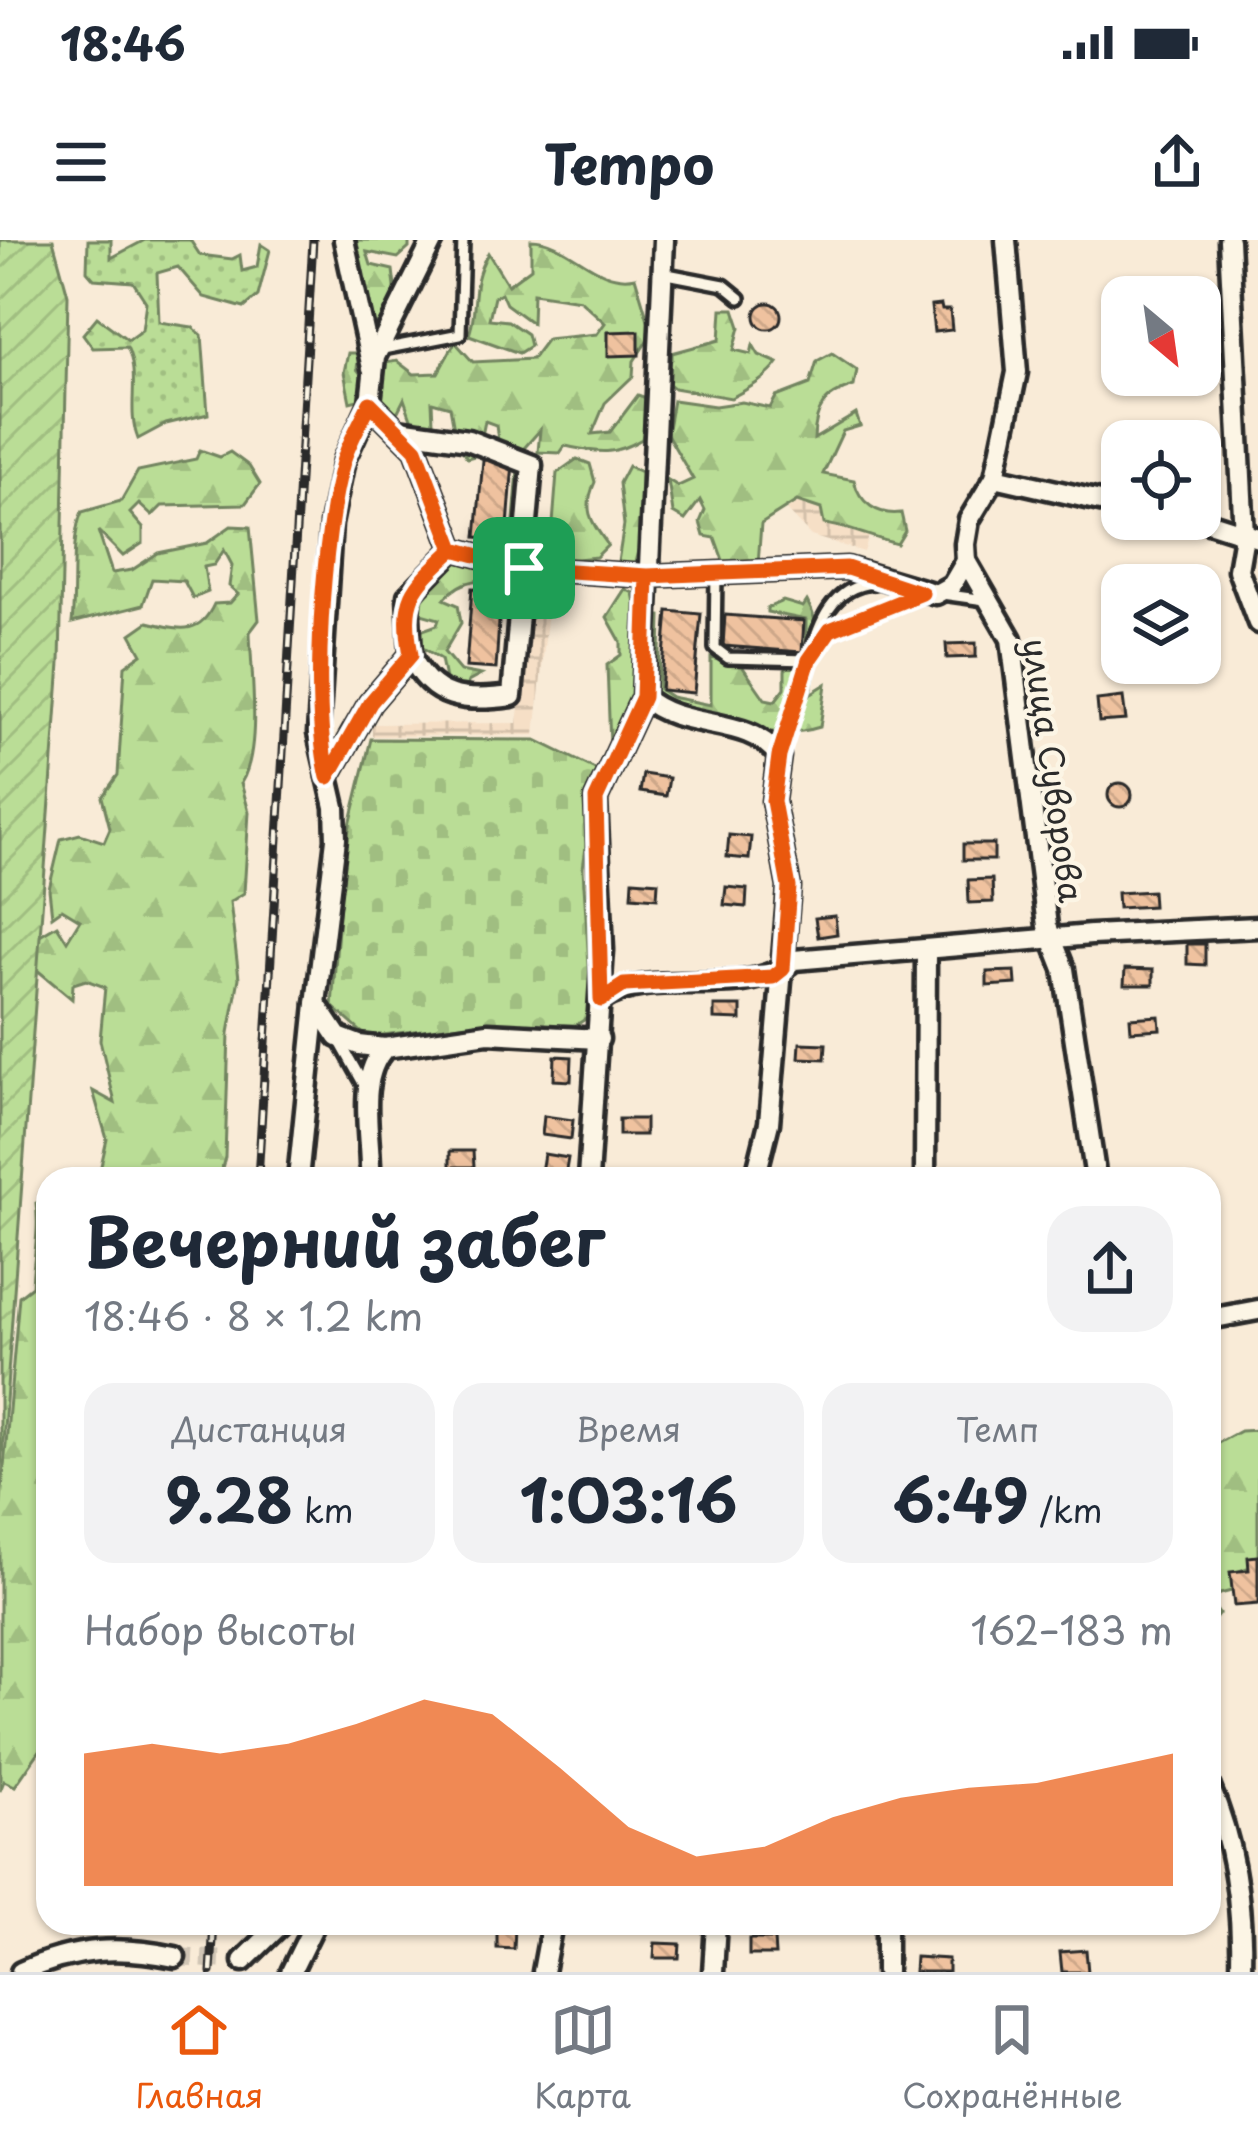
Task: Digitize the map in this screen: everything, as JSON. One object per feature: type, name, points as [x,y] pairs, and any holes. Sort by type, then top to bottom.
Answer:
[{"type":"street","points":[[299,1167],[335,839],[318,734],[331,524],[344,460],[370,403],[373,362],[344,240]]},
{"type":"street","points":[[373,362],[433,240]]},
{"type":"street","points":[[589,1167],[601,1000],[596,799],[643,697],[664,240]]},
{"type":"street","points":[[454,549],[524,568],[647,576],[847,568],[929,594],[952,585],[966,561],[969,520],[995,477],[1017,372],[1006,240]]},
{"type":"street","points":[[1229,240],[1251,536],[1238,570],[1258,622]]},
{"type":"street","points":[[370,403],[380,419],[399,430],[416,449],[454,549]]},
{"type":"street","points":[[399,430],[468,440],[532,465],[512,696],[446,696],[431,688],[411,655],[408,596],[454,549]]},
{"type":"street","points":[[995,477],[1101,501]]},
{"type":"street","points":[[1221,526],[1251,536]]},
{"type":"street","name":"улица Суворова","points":[[966,561],[1011,639],[1051,940],[1064,969],[1094,1167]]},
{"type":"street","points":[[328,777],[370,703],[411,655]]},
{"type":"street","points":[[643,697],[659,712],[765,738],[779,756],[773,801],[789,887],[769,1123],[758,1167]]},
{"type":"street","points":[[601,1000],[624,985],[760,980],[794,960],[1258,928]]},
{"type":"street","points":[[925,1167],[926,951]]},
{"type":"street","points":[[316,1004],[338,1037],[385,1048],[488,1033],[599,1039]]},
{"type":"street","points":[[370,1167],[371,1063],[385,1048]]},
{"type":"street","points":[[1221,1317],[1258,1310]]},
{"type":"street","points":[[1221,1813],[1243,1930],[1241,1972]]},
{"type":"street","points":[[242,1964],[258,1935]]},
{"type":"street","points":[[291,1972],[309,1935]]},
{"type":"street","points":[[543,1972],[550,1935]]},
{"type":"street","points":[[712,1972],[715,1935]]},
{"type":"street","points":[[886,1935],[886,1972]]},
{"type":"street","points":[[21,1972],[78,1952],[123,1946],[175,1957]]},
{"type":"lane","points":[[373,362],[387,346],[460,334],[464,240]]},
{"type":"lane","points":[[662,273],[724,285],[740,298]]},
{"type":"lane","points":[[716,573],[715,648],[728,658],[809,660]]},
{"type":"lane","points":[[779,756],[820,623],[846,590],[857,584],[889,584]]},
{"type":"lane","points":[[809,660],[830,630],[929,594],[989,601]]},
{"type":"lane","points":[[338,1037],[368,1092]]},
{"type":"shaded area","points":[[797,501],[821,509],[824,524],[869,536],[864,552],[811,536],[786,510]]},
{"type":"shaded area","points":[[551,581],[535,735],[372,736],[372,724],[517,723],[535,582]]},
{"type":"green space","points":[[0,240],[53,240],[68,295],[60,663],[0,1483]]},
{"type":"green space","points":[[88,240],[111,240],[111,258],[145,240],[190,240],[200,255],[232,259],[240,255],[242,271],[257,267],[261,244],[270,250],[258,296],[244,308],[204,297],[178,267],[157,273],[159,322],[192,327],[202,335],[208,414],[166,424],[138,439],[127,347],[93,348],[83,334],[97,317],[128,340],[142,330],[146,302],[133,282],[94,279],[87,271]]},
{"type":"green space","points":[[353,240],[409,240],[409,248],[398,258],[367,252],[371,265],[393,270],[397,304],[389,321],[369,325]]},
{"type":"green space","points":[[531,240],[558,247],[608,275],[635,277],[652,333],[634,361],[633,376],[605,403],[592,434],[610,432],[638,395],[649,399],[642,439],[613,451],[565,446],[560,453],[538,452],[540,430],[518,455],[499,448],[496,425],[485,421],[478,455],[467,458],[456,440],[450,407],[432,402],[433,422],[426,431],[414,427],[404,399],[398,411],[388,415],[370,397],[350,402],[344,372],[348,353],[359,353],[357,369],[364,378],[376,377],[385,363],[397,361],[414,374],[438,373],[455,342],[473,362],[532,359],[547,339],[597,334],[605,323],[580,300],[533,293],[532,323],[506,304],[501,293],[494,297],[489,319],[508,321],[527,334],[530,346],[519,353],[469,335],[478,275],[488,253],[508,285],[531,268]]},
{"type":"green space","points":[[722,309],[734,309],[740,327],[734,350],[751,354],[753,345],[759,355],[778,363],[763,379],[731,398],[674,388],[664,380],[662,364],[672,359],[672,353],[720,340]]},
{"type":"green space","points":[[832,353],[857,370],[854,386],[823,405],[814,439],[856,414],[860,426],[843,431],[823,474],[854,480],[871,506],[901,513],[905,531],[897,544],[824,524],[821,509],[797,501],[761,524],[758,564],[724,563],[715,538],[704,536],[700,522],[705,510],[700,500],[685,520],[673,513],[668,480],[678,486],[693,479],[667,434],[673,400],[715,406],[742,402],[770,408],[776,397],[810,384],[817,361]]},
{"type":"green space","points":[[200,450],[220,457],[230,452],[249,466],[260,484],[245,504],[162,506],[152,516],[139,504],[130,513],[143,528],[143,543],[123,556],[98,531],[112,573],[132,570],[158,553],[207,543],[231,526],[250,527],[259,620],[250,632],[253,731],[241,783],[249,812],[244,893],[230,902],[239,978],[229,1033],[225,1157],[222,1167],[101,1167],[107,1139],[93,1091],[115,1103],[100,1040],[105,987],[86,980],[73,984],[72,999],[30,964],[33,939],[57,925],[67,941],[80,920],[62,909],[52,916],[49,889],[61,839],[80,834],[104,842],[110,828],[102,797],[118,775],[125,666],[142,654],[131,634],[148,622],[195,626],[214,604],[230,603],[238,594],[229,586],[232,565],[224,550],[214,565],[204,567],[208,592],[193,598],[184,581],[152,579],[143,605],[72,623],[76,536],[82,512],[121,501],[138,471],[196,459]]},
{"type":"green space","points":[[577,459],[590,464],[595,482],[590,515],[608,545],[596,557],[550,562],[557,473]]},
{"type":"green space","points":[[628,466],[641,472],[641,539],[633,570],[617,568],[624,525],[619,483]]},
{"type":"green space","points":[[518,469],[526,474],[512,590],[494,581],[476,581],[444,599],[458,605],[461,623],[444,652],[460,671],[481,675],[468,682],[467,692],[446,684],[441,659],[418,645],[420,631],[437,625],[439,619],[421,614],[423,599],[464,542],[512,547]]},
{"type":"green space","points":[[625,589],[633,593],[650,679],[655,679],[653,615],[661,616],[659,689],[671,697],[711,705],[711,658],[742,666],[765,699],[775,701],[785,688],[785,670],[806,649],[806,620],[767,612],[767,608],[783,601],[803,607],[807,601],[817,636],[810,694],[826,684],[820,727],[798,732],[752,730],[637,696],[610,745],[607,665],[621,655],[621,642],[607,617]]},
{"type":"green space","points":[[371,739],[536,740],[597,770],[583,868],[592,1015],[576,1025],[462,1025],[367,1037],[332,1006],[344,850]]},
{"type":"green space","points":[[36,1245],[36,1756],[15,1786],[4,1781],[0,1791],[0,1512],[19,1296],[32,1286]]},
{"type":"green space","points":[[1258,1430],[1258,1564],[1234,1573],[1235,1590],[1221,1594],[1221,1441],[1240,1431]]},
{"type":"building","points":[[768,303],[781,316],[768,329],[755,316]]},
{"type":"building","points":[[941,305],[942,310],[950,310],[952,330],[934,332],[931,306]]},
{"type":"building","points":[[639,331],[639,355],[608,356],[608,332]]},
{"type":"building","points":[[483,460],[513,462],[507,539],[476,537]]},
{"type":"building","points":[[472,588],[501,590],[496,669],[466,667]]},
{"type":"building","points":[[668,611],[701,614],[694,693],[661,690]]},
{"type":"building","points":[[725,615],[804,621],[802,652],[723,646]]},
{"type":"building","points":[[976,643],[976,657],[947,658],[946,644]]},
{"type":"building","points":[[1123,697],[1126,720],[1099,722],[1097,700]]},
{"type":"building","points":[[643,774],[669,778],[666,796],[640,792]]},
{"type":"building","points":[[1120,783],[1132,795],[1120,807],[1108,795]]},
{"type":"building","points":[[729,835],[751,837],[749,859],[727,857]]},
{"type":"building","points":[[963,844],[994,844],[994,860],[963,860]]},
{"type":"building","points":[[992,879],[993,902],[969,903],[968,880]]},
{"type":"building","points":[[633,880],[658,882],[657,898],[632,896]]},
{"type":"building","points":[[726,887],[747,889],[746,907],[724,905]]},
{"type":"building","points":[[1152,891],[1153,906],[1118,908],[1117,893]]},
{"type":"building","points":[[835,916],[837,934],[818,937],[815,918]]},
{"type":"building","points":[[1187,944],[1205,944],[1205,965],[1187,964]]},
{"type":"building","points":[[1125,969],[1153,970],[1153,985],[1124,985]]},
{"type":"building","points":[[1015,971],[1016,984],[987,986],[987,972]]},
{"type":"building","points":[[714,1006],[741,1006],[741,1020],[714,1019]]},
{"type":"building","points":[[1159,1016],[1160,1029],[1131,1031],[1130,1018]]},
{"type":"building","points":[[800,1043],[826,1044],[825,1059],[799,1058]]},
{"type":"building","points":[[555,1056],[572,1057],[571,1081],[554,1080]]},
{"type":"building","points":[[544,1116],[573,1120],[571,1139],[542,1135]]},
{"type":"building","points":[[619,1119],[645,1119],[645,1135],[619,1135]]},
{"type":"building","points":[[450,1151],[473,1151],[474,1167],[450,1167]]},
{"type":"building","points":[[544,1154],[568,1158],[566,1167],[542,1167]]},
{"type":"building","points":[[1258,1556],[1258,1604],[1234,1606],[1230,1572],[1249,1570],[1248,1557]]},
{"type":"building","points":[[497,1935],[515,1935],[514,1949],[497,1948]]},
{"type":"building","points":[[749,1939],[774,1939],[775,1955],[749,1955]]},
{"type":"building","points":[[655,1943],[680,1944],[679,1958],[654,1958]]},
{"type":"building","points":[[1086,1950],[1088,1972],[1062,1972],[1060,1952]]},
{"type":"building","points":[[915,1957],[948,1959],[948,1972],[914,1972]]},
{"type":"tunnel","points":[[175,1957],[229,1960]]},
{"type":"railway","points":[[259,1167],[313,240]]},
{"type":"railway","points":[[211,1972],[213,1935]]},
{"type":"route","points":[[524,568],[454,549],[420,581],[408,596],[406,608],[411,655],[398,676],[370,703],[328,777],[318,734],[331,524],[344,460],[370,403],[380,419],[399,430],[416,449],[454,549],[524,568],[647,576],[643,697],[606,768],[596,799],[601,1000],[624,985],[773,977],[783,969],[789,887],[773,801],[779,756],[809,660],[830,630],[922,593],[847,568],[647,576],[524,568]]}]
